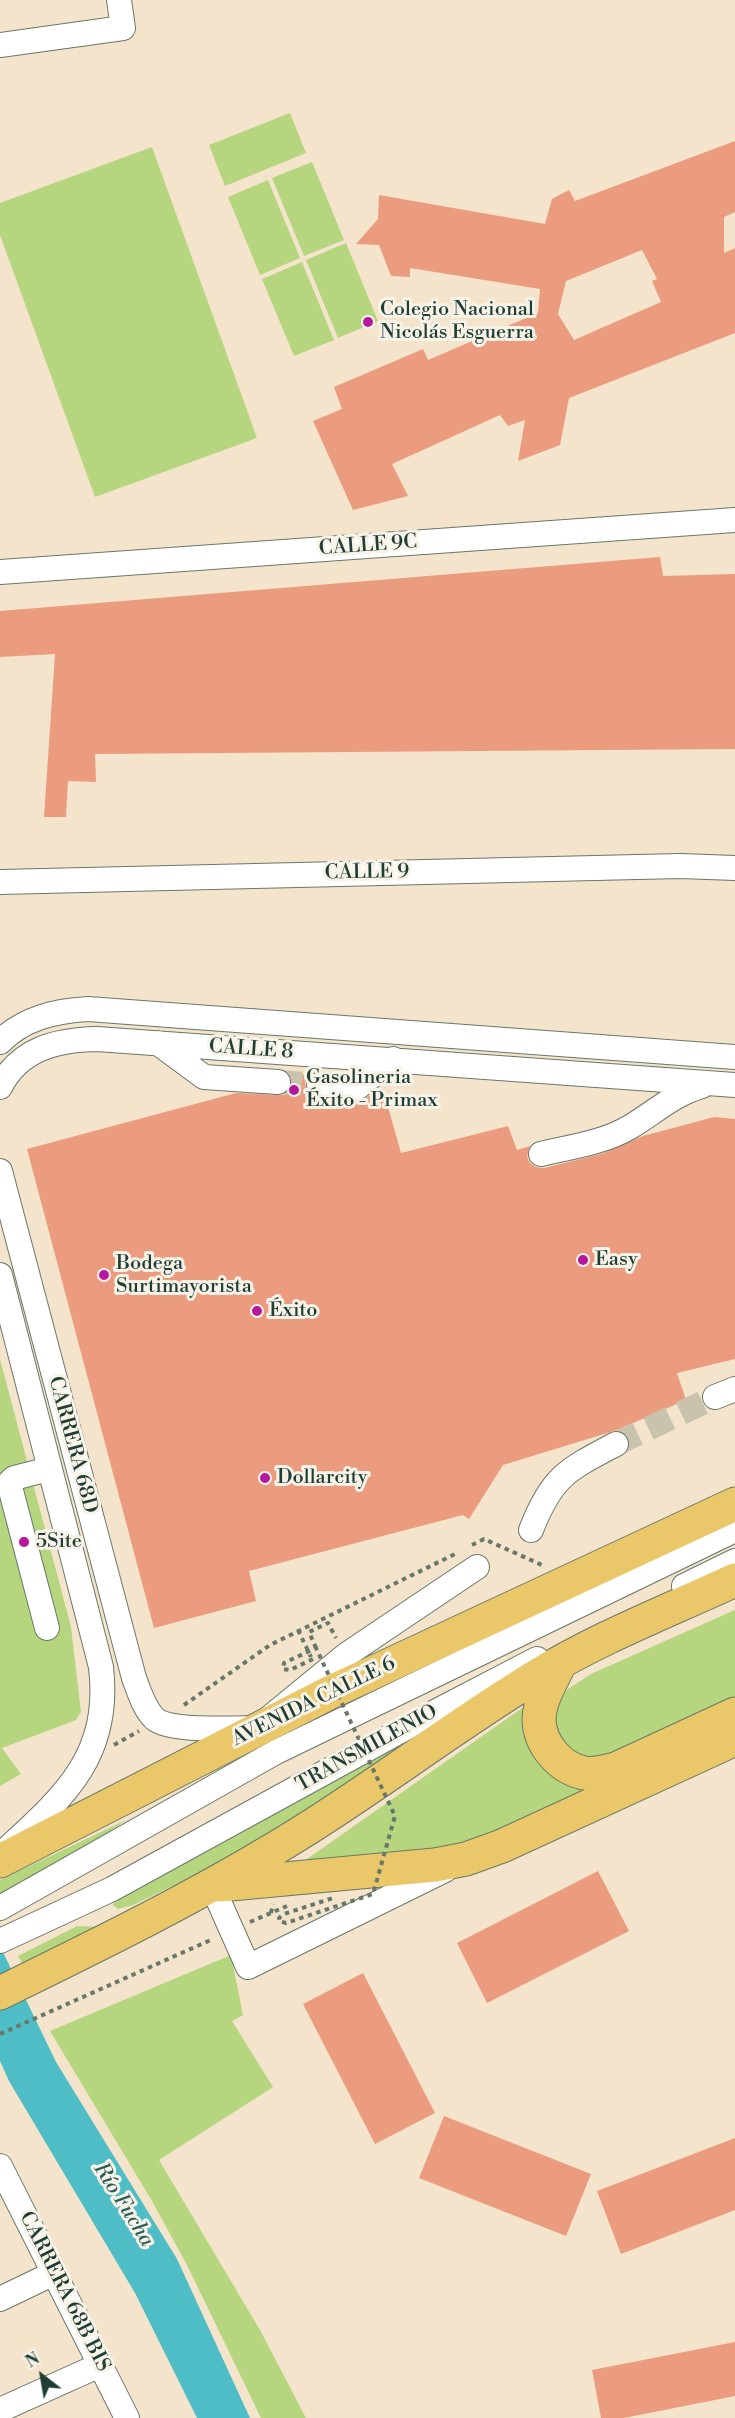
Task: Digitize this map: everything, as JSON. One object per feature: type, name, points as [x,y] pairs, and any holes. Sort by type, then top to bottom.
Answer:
[{"type":"highway","name":"AVENIDA CALLE 6","points":[[0,1861],[366,1674],[638,1563],[735,1504]]},
{"type":"highway","points":[[14,1986],[212,1886],[362,1794],[506,1695],[662,1605],[735,1580]]},
{"type":"highway","points":[[560,1663],[543,1701],[539,1718],[541,1734],[557,1759],[570,1768],[586,1773],[616,1769],[735,1714]]},
{"type":"highway","points":[[212,1886],[421,1866],[466,1859],[502,1846],[735,1739]]},
{"type":"street","points":[[0,45],[123,28],[119,0]]},
{"type":"street","name":"CALLE 9C","points":[[0,572],[735,520]]},
{"type":"street","name":"CALLE 9","points":[[0,882],[680,866],[735,868]]},
{"type":"street","name":"CALLE 8","points":[[0,1042],[11,1026],[62,1011],[88,1009],[735,1057]]},
{"type":"street","name":"CALLE 8","points":[[0,1087],[19,1061],[37,1050],[54,1043],[97,1039],[735,1085]]},
{"type":"street","points":[[158,1043],[204,1077],[278,1082]]},
{"type":"street","points":[[320,1085],[357,1088],[393,1059]]},
{"type":"street","points":[[541,1154],[605,1138],[629,1127],[678,1094],[710,1083]]},
{"type":"street","name":"CARRERA 68D","points":[[0,1171],[134,1678],[147,1710],[158,1721]]},
{"type":"street","name":"CARRERA 68D","points":[[0,1275],[101,1667],[102,1708],[98,1732],[86,1760],[59,1800],[0,1855]]},
{"type":"street","points":[[531,1530],[542,1502],[563,1475],[616,1444]]},
{"type":"street","points":[[47,1628],[9,1483],[14,1478],[49,1469]]},
{"type":"street","name":"TRANSMILENIO","points":[[0,1908],[276,1752],[638,1563],[735,1530]]},
{"type":"street","name":"TRANSMILENIO","points":[[4,1938],[112,1889],[435,1712],[662,1605],[735,1562]]},
{"type":"street","points":[[158,1721],[178,1727],[257,1728],[346,1655],[477,1567]]},
{"type":"street","points":[[212,1886],[248,1967],[466,1859]]},
{"type":"street","name":"CARRERA 68B BIS","points":[[2,2176],[127,2418]]},
{"type":"street","points":[[0,2299],[54,2273]]},
{"type":"street","points":[[0,2410],[100,2365]]},
{"type":"path","points":[[86,1760],[178,1710],[270,1645],[484,1539],[513,1552]]},
{"type":"path","points":[[328,1623],[309,1632],[395,1815],[373,1894],[286,1923],[279,1921],[279,1917],[284,1914],[336,1897]]},
{"type":"path","points":[[305,1645],[313,1659],[290,1670],[283,1669],[284,1663],[316,1648]]},
{"type":"path","points":[[0,2034],[291,1904]]},
{"type":"green space","points":[[290,113],[306,153],[225,186],[209,145]]},
{"type":"green space","points":[[152,147],[257,438],[95,497],[0,235],[0,203]]},
{"type":"green space","points":[[312,162],[344,240],[304,256],[272,178]]},
{"type":"green space","points":[[268,180],[300,258],[260,275],[228,197]]},
{"type":"green space","points":[[346,243],[378,321],[338,338],[306,260]]},
{"type":"green space","points":[[302,262],[334,340],[294,356],[262,279]]},
{"type":"green space","name":"5Site","points":[[0,1359],[71,1627],[81,1712],[76,1720],[2,1748],[21,1774],[0,1786]]},
{"type":"green space","points":[[735,1610],[735,1700],[607,1757],[587,1760],[560,1742],[552,1707],[562,1693],[591,1674]]},
{"type":"green space","points":[[500,1687],[409,1753],[212,1867],[133,1905],[118,1909],[113,1905],[115,1901]]},
{"type":"green space","points":[[525,1706],[601,1788],[465,1846],[420,1852],[373,1853],[297,1866]]},
{"type":"green space","points":[[128,1819],[52,1869],[0,1894],[0,1880]]},
{"type":"green space","points":[[77,1926],[102,1927],[23,1965],[18,1956]]},
{"type":"green space","points":[[231,1955],[243,2015],[232,2021],[273,2087],[159,2160],[260,2330],[306,2418],[261,2418],[187,2265],[152,2201],[50,2031]]},
{"type":"water","name":"Río Fucha","points":[[0,1946],[56,2062],[177,2259],[250,2418],[197,2418],[135,2293],[9,2081],[0,2061]]},
{"type":"building","points":[[735,141],[735,212],[724,217],[724,253],[735,248],[735,333],[569,398],[560,445],[518,461],[525,420],[508,426],[500,415],[392,464],[408,496],[353,510],[313,421],[342,409],[334,387],[423,349],[428,360],[538,313],[540,289],[410,268],[410,277],[391,276],[379,245],[356,244],[378,219],[379,195],[545,224],[552,199],[569,190],[575,201]],"holes":[[[642,250],[657,279],[652,281],[661,302],[574,340],[558,314],[566,281]]]},
{"type":"building","points":[[660,557],[663,576],[735,574],[735,749],[95,754],[96,782],[68,781],[66,817],[44,817],[55,654],[0,657],[0,611]]},
{"type":"building","name":"Éxito","points":[[312,1073],[305,1083],[306,1091],[311,1097],[323,1100],[325,1105],[339,1101],[357,1102],[383,1089],[401,1153],[508,1126],[517,1150],[530,1146],[527,1157],[530,1163],[544,1168],[601,1154],[643,1136],[714,1117],[735,1119],[735,1359],[677,1373],[686,1400],[617,1430],[503,1465],[469,1519],[463,1515],[249,1571],[256,1601],[154,1628],[27,1149],[236,1093],[284,1095],[290,1089],[291,1078]]},
{"type":"building","points":[[598,1871],[629,1931],[487,2003],[457,1943]]},
{"type":"building","points":[[363,1973],[435,2113],[375,2144],[303,2004]]},
{"type":"building","points":[[444,2116],[591,2174],[566,2236],[419,2178]]},
{"type":"building","points":[[735,2138],[735,2210],[621,2254],[597,2191]]},
{"type":"building","points":[[735,2342],[735,2396],[624,2418],[601,2418],[592,2370]]},
{"type":"tunnel","points":[[278,1082],[319,1085]]},
{"type":"tunnel","points":[[616,1444],[715,1397]]},
{"type":"place","name":"Colegio Nacional Nicolás Esguerra","points":[[368,322]]},
{"type":"place","name":"Gasolineria Éxito - Primax","points":[[294,1090]]},
{"type":"place","name":"Easy","points":[[583,1260]]},
{"type":"place","name":"Bodega Surtimayorista","points":[[104,1275]]},
{"type":"place","name":"Éxito","points":[[257,1311]]},
{"type":"place","name":"Dollarcity","points":[[265,1478]]},
{"type":"place","name":"5Site","points":[[24,1542]]}]
